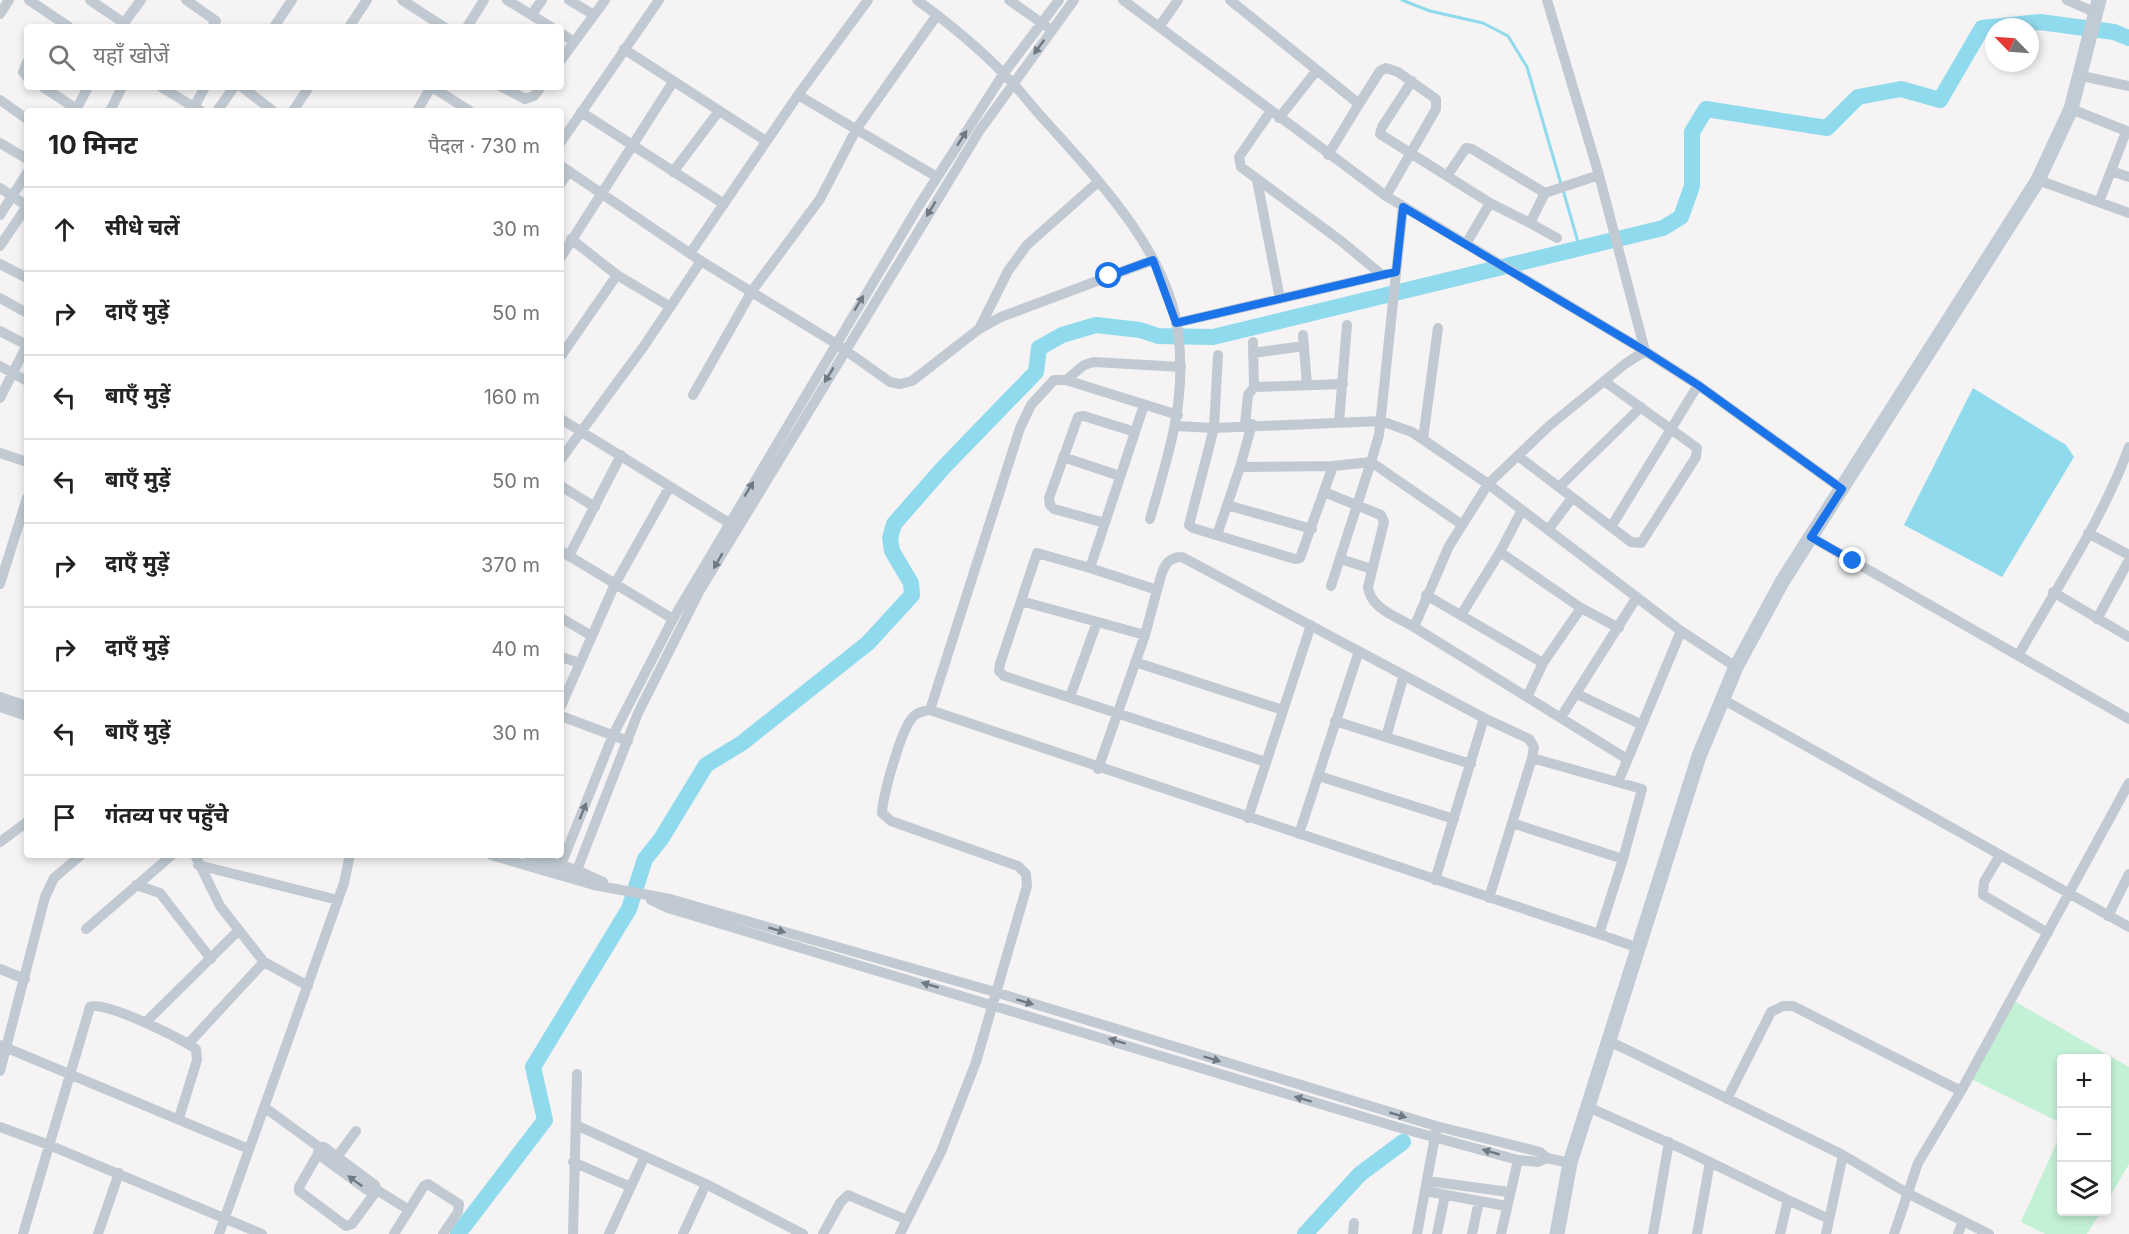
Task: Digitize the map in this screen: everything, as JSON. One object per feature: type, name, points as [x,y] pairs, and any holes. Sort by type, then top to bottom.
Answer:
[{"type":"main road","points":[[1557,1234],[1570,1163],[1700,756],[1736,667],[1782,582],[2037,180],[2071,109],[2082,76],[2097,12]]},
{"type":"street","points":[[0,14],[9,0]]},
{"type":"street","points":[[29,0],[64,24]]},
{"type":"street","points":[[90,0],[123,24]]},
{"type":"street","points":[[127,24],[141,0]]},
{"type":"street","points":[[187,0],[217,24]]},
{"type":"street","points":[[276,24],[292,0]]},
{"type":"street","points":[[351,24],[367,0]]},
{"type":"street","points":[[402,0],[439,24]]},
{"type":"street","points":[[469,24],[484,0]]},
{"type":"street","points":[[507,0],[547,24]]},
{"type":"street","points":[[532,14],[542,0]]},
{"type":"street","points":[[569,0],[594,15]]},
{"type":"street","points":[[564,56],[605,0]]},
{"type":"street","points":[[564,138],[659,0]]},
{"type":"street","points":[[692,252],[798,95],[868,0]]},
{"type":"street","points":[[917,0],[1004,74],[1132,223],[1153,260],[1177,327],[1180,364],[1177,420],[1150,519]]},
{"type":"street","points":[[1010,0],[1051,30]]},
{"type":"street","points":[[577,870],[638,713],[733,525],[835,344],[936,177],[1004,74],[1059,0]]},
{"type":"street","points":[[564,858],[613,735],[673,620],[844,351],[980,130],[1074,0]]},
{"type":"street","points":[[1124,0],[1328,155],[1386,196],[1698,385],[1842,489]]},
{"type":"street","points":[[1159,27],[1178,0]]},
{"type":"street","points":[[1230,0],[1359,104]]},
{"type":"street","points":[[1547,0],[1615,232],[1645,351]]},
{"type":"street","points":[[2067,0],[2097,12]]},
{"type":"street","points":[[693,395],[752,291],[820,199],[857,128],[937,15]]},
{"type":"street","points":[[50,24],[54,17]]},
{"type":"street","points":[[564,35],[574,42]]},
{"type":"street","points":[[624,50],[766,141]]},
{"type":"street","points":[[1328,155],[1380,71],[1386,68],[1391,69],[1434,95],[1437,103],[1386,196]]},
{"type":"street","points":[[1317,70],[1239,157],[1241,167],[1382,275]]},
{"type":"street","points":[[2082,76],[2129,86]]},
{"type":"street","points":[[1412,81],[1380,131],[1384,137],[1490,203],[1557,238]]},
{"type":"street","points":[[564,252],[673,82]]},
{"type":"street","points":[[48,90],[76,108]]},
{"type":"street","points":[[80,108],[87,90]]},
{"type":"street","points":[[112,108],[120,90]]},
{"type":"street","points":[[166,90],[195,108]]},
{"type":"street","points":[[197,108],[204,90]]},
{"type":"street","points":[[219,108],[232,90]]},
{"type":"street","points":[[246,90],[269,108]]},
{"type":"street","points":[[295,108],[307,90]]},
{"type":"street","points":[[419,108],[429,90]]},
{"type":"street","points":[[435,90],[458,108]]},
{"type":"street","points":[[508,90],[525,99],[534,96],[539,90]]},
{"type":"street","points":[[798,95],[936,177]]},
{"type":"street","points":[[0,100],[24,116]]},
{"type":"street","points":[[2071,109],[2127,132],[2099,202]]},
{"type":"street","points":[[674,172],[719,111]]},
{"type":"street","points":[[581,112],[724,204]]},
{"type":"street","points":[[0,142],[24,157]]},
{"type":"street","points":[[1447,176],[1461,151],[1472,148],[1549,191]]},
{"type":"street","points":[[565,168],[692,252],[701,261],[835,344],[890,382],[900,384],[912,381],[1001,316],[1153,260]]},
{"type":"street","points":[[2111,171],[2129,177]]},
{"type":"street","points":[[1530,223],[1549,191],[1599,175]]},
{"type":"street","points":[[0,215],[24,178]]},
{"type":"street","points":[[1257,180],[1280,299]]},
{"type":"street","points":[[2037,180],[2129,213]]},
{"type":"street","points":[[979,330],[1008,271],[1027,245],[1098,182]]},
{"type":"street","points":[[0,188],[24,204]]},
{"type":"street","points":[[1466,244],[1490,203]]},
{"type":"street","points":[[1331,586],[1371,462],[1381,421],[1403,207]]},
{"type":"street","points":[[0,246],[24,210]]},
{"type":"street","points":[[571,239],[617,275],[669,306]]},
{"type":"street","points":[[564,454],[579,430],[644,346],[701,261]]},
{"type":"street","points":[[0,264],[24,273]]},
{"type":"street","points":[[1177,327],[1280,299],[1396,272]]},
{"type":"street","points":[[564,352],[617,275]]},
{"type":"street","points":[[0,298],[24,311]]},
{"type":"street","points":[[1339,422],[1347,325]]},
{"type":"street","points":[[1423,439],[1438,328]]},
{"type":"street","points":[[0,331],[24,343]]},
{"type":"street","points":[[1217,536],[1240,467],[1248,425],[1248,395],[1254,387],[1253,348],[1303,340],[1307,385]]},
{"type":"street","points":[[0,398],[24,351]]},
{"type":"street","points":[[1414,627],[1426,595],[1461,524],[1488,484],[1549,426],[1645,351]]},
{"type":"street","points":[[1218,355],[1214,428],[1189,525],[1217,536],[1295,559],[1303,554],[1333,466]]},
{"type":"street","points":[[1066,380],[1083,365],[1094,362],[1180,364]]},
{"type":"street","points":[[0,366],[24,379]]},
{"type":"street","points":[[930,710],[1022,423],[1031,405],[1054,380],[1066,380],[1144,405],[1177,420],[1214,428],[1381,421],[1412,432],[1488,484],[1681,630],[1736,667]]},
{"type":"street","points":[[1518,456],[1631,542],[1641,543],[1696,457],[1697,448],[1604,381]]},
{"type":"street","points":[[1254,387],[1342,384]]},
{"type":"street","points":[[1611,527],[1698,385]]},
{"type":"street","points":[[1090,568],[1144,405]]},
{"type":"street","points":[[1559,487],[1641,407]]},
{"type":"street","points":[[1105,523],[1054,509],[1050,505],[1049,498],[1078,417],[1084,416],[1135,432]]},
{"type":"street","points":[[564,421],[621,455],[669,488],[733,525]]},
{"type":"street","points":[[2018,656],[2053,592],[2124,475],[2129,447]]},
{"type":"street","points":[[0,453],[24,461]]},
{"type":"street","points":[[621,455],[596,507],[565,554],[673,620]]},
{"type":"street","points":[[1063,457],[1120,476]]},
{"type":"street","points":[[1240,467],[1333,466],[1371,462],[1461,524]]},
{"type":"street","points":[[564,488],[596,507]]},
{"type":"street","points":[[564,699],[615,584],[669,488]]},
{"type":"street","points":[[1324,492],[1381,515],[1384,522],[1368,587],[1369,597],[1374,603],[1627,759]]},
{"type":"street","points":[[1548,530],[1572,498]]},
{"type":"street","points":[[1227,505],[1312,529]]},
{"type":"street","points":[[0,584],[24,508]]},
{"type":"street","points":[[1461,615],[1500,552],[1522,510]]},
{"type":"street","points":[[2088,533],[2129,555]]},
{"type":"street","points":[[1811,537],[2129,720]]},
{"type":"street","points":[[1500,552],[1581,608],[1618,628]]},
{"type":"street","points":[[1157,590],[1037,553],[999,671],[1004,676],[1266,762]]},
{"type":"street","points":[[1098,769],[1145,635],[1167,562],[1171,558],[1182,557],[1484,718],[1529,739],[1534,747],[1532,758],[1489,898]]},
{"type":"street","points":[[1340,559],[1372,569]]},
{"type":"street","points":[[2097,619],[2129,560]]},
{"type":"street","points":[[2053,592],[2129,637]]},
{"type":"street","points":[[1426,595],[1543,663]]},
{"type":"street","points":[[1561,717],[1637,597]]},
{"type":"street","points":[[1022,601],[1145,635]]},
{"type":"street","points":[[1527,697],[1543,663],[1581,608]]},
{"type":"street","points":[[564,620],[592,636]]},
{"type":"street","points":[[1070,697],[1097,622]]},
{"type":"street","points":[[1248,818],[1311,625]]},
{"type":"street","points":[[1619,780],[1640,724],[1681,630]]},
{"type":"street","points":[[1299,834],[1359,651]]},
{"type":"street","points":[[564,658],[580,663]]},
{"type":"street","points":[[1135,662],[1283,710]]},
{"type":"street","points":[[1386,737],[1404,675]]},
{"type":"street","points":[[1577,694],[1640,724]]},
{"type":"street","points":[[15,702],[24,696]]},
{"type":"street","points":[[0,697],[24,705]]},
{"type":"street","points":[[1724,700],[2129,927]]},
{"type":"street","points":[[0,708],[24,715]]},
{"type":"street","points":[[900,1234],[941,1152],[960,1106],[976,1062],[1027,886],[1026,874],[1018,866],[891,821],[882,813],[883,797],[906,728],[912,717],[920,712],[930,710],[1098,769],[1639,948]]},
{"type":"street","points":[[564,717],[628,741]]},
{"type":"street","points":[[1435,880],[1484,718]]},
{"type":"street","points":[[1335,722],[1471,764]]},
{"type":"street","points":[[1532,758],[1619,780],[1642,789],[1605,936]]},
{"type":"street","points":[[1319,776],[1454,819]]},
{"type":"street","points":[[1893,1234],[1918,1163],[1961,1091],[2129,783]]},
{"type":"street","points":[[1512,823],[1623,859]]},
{"type":"street","points":[[0,842],[24,824]]},
{"type":"street","points":[[2000,855],[1984,882],[1983,895],[2048,933]]},
{"type":"street","points":[[0,1071],[3,1046],[25,979],[49,885],[61,871],[77,858]]},
{"type":"street","points":[[86,929],[168,858]]},
{"type":"street","points":[[219,1234],[338,900],[349,858]]},
{"type":"street","points":[[501,858],[575,880],[640,895],[668,908],[993,998],[1436,1131],[1518,1160],[1538,1162],[1547,1158]]},
{"type":"street","points":[[537,858],[577,870],[611,887]]},
{"type":"street","points":[[561,865],[564,858]]},
{"type":"street","points":[[196,860],[338,900]]},
{"type":"street","points":[[196,860],[220,906],[264,962],[308,986]]},
{"type":"street","points":[[2108,916],[2129,874]]},
{"type":"street","points":[[136,885],[160,892],[211,958]]},
{"type":"street","points":[[145,1023],[239,930]]},
{"type":"street","points":[[188,1044],[264,962]]},
{"type":"street","points":[[0,969],[25,979]]},
{"type":"street","points":[[23,1234],[90,1007],[102,1006],[145,1023],[196,1049],[198,1060],[179,1118]]},
{"type":"street","points":[[1727,1098],[1771,1012],[1783,1006],[1793,1006],[1961,1091]]},
{"type":"street","points":[[1609,1041],[1843,1155],[1907,1193],[1989,1234]]},
{"type":"street","points":[[3,1046],[249,1149]]},
{"type":"street","points":[[573,1234],[577,1074]]},
{"type":"street","points":[[264,1107],[319,1151]]},
{"type":"street","points":[[1588,1107],[1669,1142],[1829,1219]]},
{"type":"street","points":[[576,1125],[706,1184],[803,1234]]},
{"type":"street","points":[[0,1127],[119,1173],[262,1234]]},
{"type":"street","points":[[334,1160],[356,1131]]},
{"type":"street","points":[[1436,1131],[1540,1152],[1547,1158],[1570,1163]]},
{"type":"street","points":[[1417,1234],[1436,1131]]},
{"type":"street","points":[[1653,1234],[1669,1142]]},
{"type":"street","points":[[377,1190],[352,1224],[345,1226],[299,1191],[299,1187],[319,1151],[324,1147],[334,1160],[375,1185],[377,1190],[409,1210]]},
{"type":"street","points":[[1826,1234],[1843,1155]]},
{"type":"street","points":[[609,1234],[645,1156]]},
{"type":"street","points":[[1501,1234],[1518,1160]]},
{"type":"street","points":[[573,1162],[631,1187]]},
{"type":"street","points":[[1697,1234],[1710,1162]]},
{"type":"street","points":[[98,1234],[119,1173]]},
{"type":"street","points":[[394,1234],[424,1186],[428,1184],[459,1204],[458,1212],[443,1234]]},
{"type":"street","points":[[682,1234],[706,1184]]},
{"type":"street","points":[[1426,1186],[1509,1192]]},
{"type":"street","points":[[1426,1186],[1445,1195],[1506,1206]]},
{"type":"street","points":[[823,1234],[840,1203],[848,1195],[907,1220]]},
{"type":"street","points":[[1437,1234],[1445,1195]]},
{"type":"street","points":[[1780,1234],[1788,1200]]},
{"type":"street","points":[[1472,1234],[1479,1201]]},
{"type":"street","points":[[1958,1234],[1963,1221]]},
{"type":"green space","points":[[2014,1001],[2106,1054],[2057,1054],[2057,1121],[1971,1079]]},
{"type":"green space","points":[[2111,1057],[2129,1067],[2129,1164],[2111,1195]]},
{"type":"green space","points":[[2057,1142],[2057,1216],[2098,1216],[2087,1234],[2045,1234],[2021,1222]]},
{"type":"water","points":[[1973,388],[2066,445],[2074,457],[2002,577],[1904,525]]},
{"type":"waterway","points":[[1402,0],[1430,11],[1483,23],[1508,36],[1527,67],[1561,184]]},
{"type":"waterway","points":[[458,1234],[545,1120],[533,1067],[629,909],[645,859],[661,839],[706,765],[742,743],[868,643],[912,595],[911,583],[892,551],[890,538],[894,524],[943,468],[1036,372],[1039,348],[1062,335],[1096,325],[1140,330],[1158,336],[1213,337],[1663,228],[1681,217],[1692,186],[1692,132],[1706,109],[1827,128],[1858,97],[1901,89],[1940,100],[1982,28],[2040,22],[2114,32],[2129,38]]},
{"type":"waterway","points":[[1563,190],[1580,249]]},
{"type":"waterway","points":[[1305,1234],[1360,1174],[1403,1142]]},
{"type":"route","points":[[1109,276],[1153,260],[1176,323],[1396,272],[1403,207],[1698,385],[1842,489],[1811,537],[1853,561]]}]
